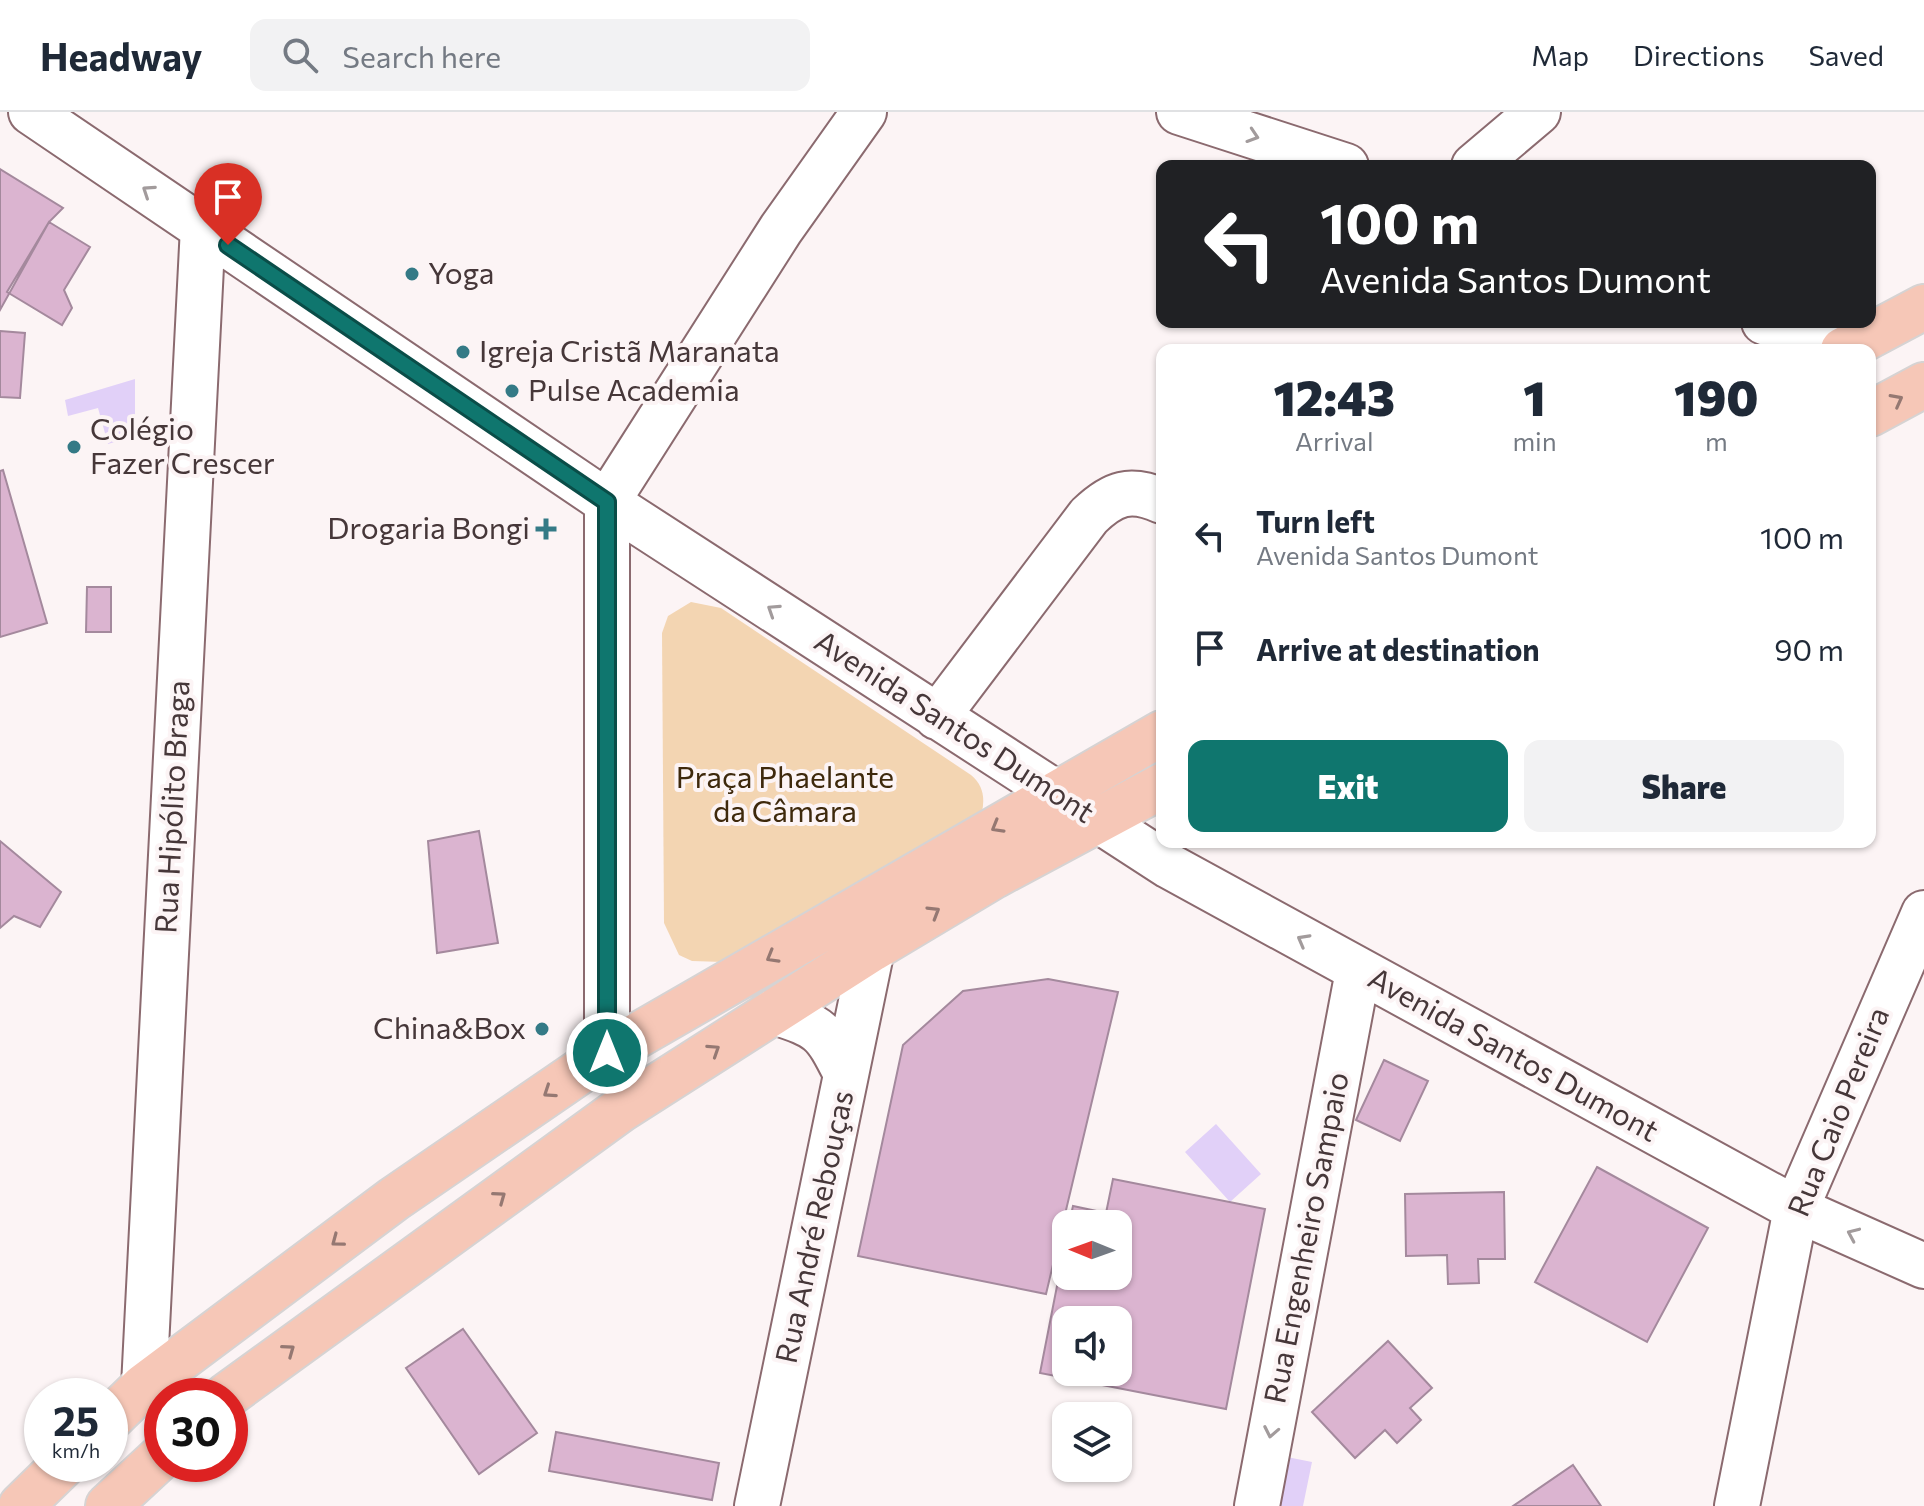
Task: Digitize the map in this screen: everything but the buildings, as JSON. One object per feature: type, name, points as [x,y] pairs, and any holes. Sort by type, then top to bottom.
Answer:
[{"type":"main road","points":[[1854,344],[1924,307]]},
{"type":"main road","points":[[1876,411],[1924,385]]},
{"type":"main road","points":[[155,1378],[394,1199],[607,1053],[1156,736]]},
{"type":"main road","points":[[248,1380],[620,1110],[872,949],[1096,820],[1156,789]]},
{"type":"main road","points":[[128,1402],[144,1386]]},
{"type":"main road","points":[[108,1506],[144,1473]]},
{"type":"main road","points":[[21,1506],[46,1482]]},
{"type":"street","name":"Avenida Santos Dumont","points":[[31,112],[607,502],[1169,866],[1796,1209],[1924,1266]]},
{"type":"street","points":[[607,1053],[607,502],[781,229],[864,112]]},
{"type":"street","points":[[1179,112],[1327,160]]},
{"type":"street","points":[[1481,160],[1538,112]]},
{"type":"street","name":"Rua Hipólito Braga","points":[[144,1378],[203,227]]},
{"type":"street","points":[[1779,328],[1821,344]]},
{"type":"street","points":[[937,717],[1089,516],[1109,498],[1132,493],[1156,499]]},
{"type":"street","name":"Rua Caio Pereira","points":[[1737,1506],[1796,1209],[1924,913]]},
{"type":"street","name":"Rua André Rebouças","points":[[757,1506],[872,949]]},
{"type":"street","name":"Rua Engenheiro Sampaio","points":[[1257,1506],[1358,971]]},
{"type":"street","points":[[774,1012],[808,1023],[827,1037],[846,1074]]},
{"type":"green space","name":"Praça Phaelante da Câmara","points":[[691,602],[721,608],[971,775],[981,787],[983,796],[982,812],[723,962],[692,961],[679,955],[664,923],[662,633],[668,616]]},
{"type":"shaded area","points":[[135,379],[135,436],[108,444],[98,408],[68,416],[65,400]]},
{"type":"shaded area","points":[[1216,1124],[1261,1174],[1230,1202],[1185,1152]]},
{"type":"shaded area","points":[[1287,1457],[1312,1462],[1303,1506],[1278,1506]]},
{"type":"place","name":"Yoga","points":[[412,274]]},
{"type":"place","name":"Igreja Cristã Maranata","points":[[463,352]]},
{"type":"place","name":"Pulse Academia","points":[[512,391]]},
{"type":"place","name":"Colégio Fazer Crescer","points":[[74,447]]},
{"type":"place","name":"Drogaria Bongi","points":[[546,529]]},
{"type":"place","name":"China&Box","points":[[542,1029]]},
{"type":"route","points":[[228,245],[607,502],[607,1053]]}]
